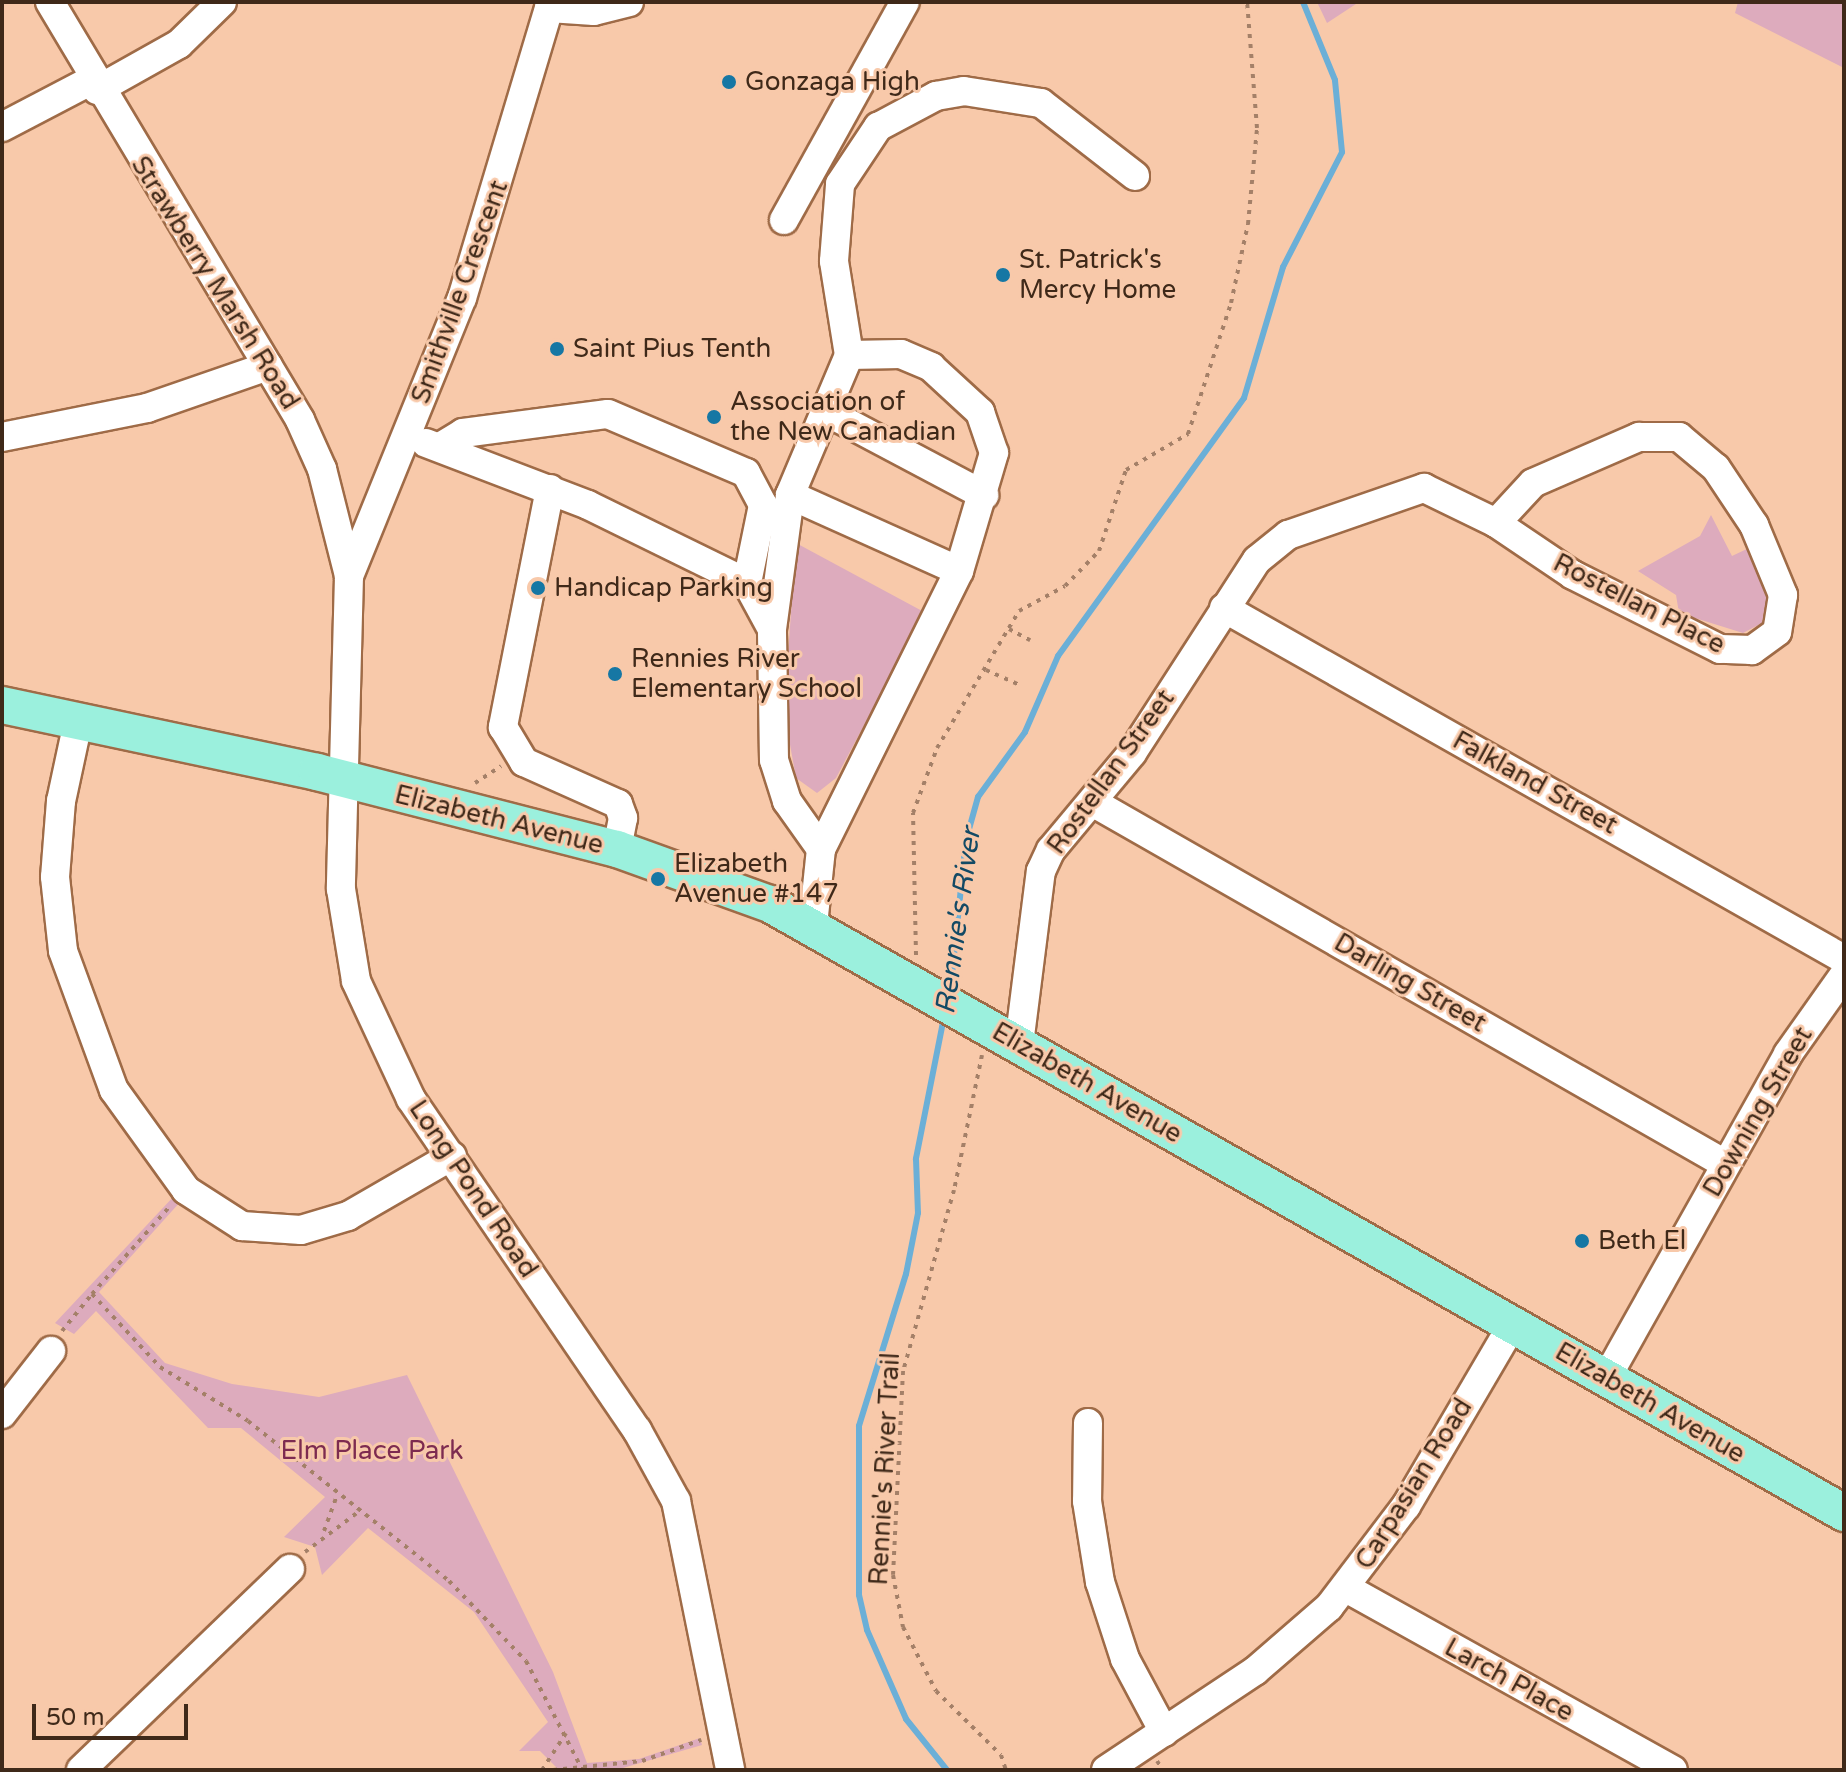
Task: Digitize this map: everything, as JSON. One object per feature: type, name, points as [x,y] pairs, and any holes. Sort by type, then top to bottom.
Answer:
[{"type":"main road","name":"Elizabeth Avenue","points":[[2,705],[343,780],[617,849],[813,925],[923,979],[992,1036],[1607,1377],[1844,1513]]},
{"type":"street","name":"Strawberry Marsh Road","points":[[50,2],[94,85],[268,366],[322,469],[349,576]]},
{"type":"street","points":[[2,127],[179,44],[222,2]]},
{"type":"street","points":[[550,5],[594,11],[629,2]]},
{"type":"street","points":[[784,220],[905,2]]},
{"type":"street","name":"Smithville Crescent","points":[[349,576],[406,438],[503,182],[550,5]]},
{"type":"street","points":[[821,849],[787,801],[774,760],[772,629],[790,495],[849,355],[832,219],[840,184],[878,127],[936,96],[1010,93],[1041,103],[1135,176]]},
{"type":"street","points":[[813,925],[821,849],[959,571],[984,495],[990,434],[959,388],[901,354],[849,355]]},
{"type":"street","points":[[2,437],[118,416],[268,366]]},
{"type":"street","points":[[827,412],[984,495]]},
{"type":"street","points":[[440,447],[463,433],[564,417],[608,414],[641,423],[758,485],[763,505],[747,583]]},
{"type":"street","name":"Rostellan Place","points":[[1224,608],[1274,543],[1406,493],[1437,489],[1496,523],[1573,575],[1720,649],[1752,650],[1777,632],[1783,595],[1754,525],[1716,468],[1679,437],[1639,437],[1545,477],[1496,523]]},
{"type":"street","points":[[406,438],[440,447],[550,489],[747,583],[772,629]]},
{"type":"street","points":[[550,489],[503,727],[516,755],[611,797],[623,818],[617,849]]},
{"type":"street","points":[[790,495],[959,571]]},
{"type":"street","name":"Long Pond Road","points":[[349,576],[343,915],[356,981],[387,1058],[637,1430],[676,1501],[730,1770]]},
{"type":"street","name":"Rostellan Street","points":[[992,1036],[1041,871],[1063,831],[1094,803],[1224,608]]},
{"type":"street","name":"Falkland Street","points":[[1224,608],[1844,959]]},
{"type":"street","points":[[78,722],[57,846],[63,951],[114,1090],[186,1190],[242,1226],[301,1230],[348,1216],[452,1156]]},
{"type":"street","name":"Darling Street","points":[[1094,803],[1725,1164]]},
{"type":"street","name":"Downing Street","points":[[1607,1377],[1725,1164],[1844,975]]},
{"type":"street","name":"Carpasian Road","points":[[1106,1770],[1283,1650],[1346,1588],[1406,1506],[1512,1325]]},
{"type":"street","points":[[2,1414],[51,1351]]},
{"type":"street","points":[[1088,1423],[1084,1463],[1100,1582],[1125,1659],[1164,1732]]},
{"type":"street","points":[[81,1770],[290,1569]]},
{"type":"street","name":"Larch Place","points":[[1346,1588],[1673,1770]]},
{"type":"path","points":[[923,979],[913,813],[937,748],[1019,611],[1065,586],[1099,551],[1126,470],[1188,434],[1231,303],[1248,224],[1257,128],[1247,2]]},
{"type":"path","points":[[1009,629],[1030,640]]},
{"type":"path","points":[[986,670],[1019,685]]},
{"type":"path","points":[[463,791],[516,755]]},
{"type":"path","name":"Rennie's River Trail","points":[[992,1036],[903,1371],[893,1575],[903,1627],[936,1691],[1001,1755],[1006,1770]]},
{"type":"path","points":[[51,1351],[92,1294],[186,1190]]},
{"type":"path","points":[[92,1294],[160,1367],[248,1421],[336,1497],[489,1617],[526,1661],[582,1769]]},
{"type":"path","points":[[336,1497],[323,1533],[357,1513]]},
{"type":"path","points":[[542,1770],[566,1733]]},
{"type":"path","points":[[553,1770],[642,1761],[704,1739]]},
{"type":"green space","points":[[1317,2],[1359,2],[1327,23]]},
{"type":"green space","points":[[1738,2],[1844,2],[1844,68],[1735,13]]},
{"type":"green space","points":[[1711,515],[1732,556],[1751,547],[1768,589],[1762,623],[1743,633],[1679,613],[1676,595],[1638,571],[1700,536]]},
{"type":"green space","points":[[796,543],[924,612],[836,778],[817,793],[796,778],[784,711]]},
{"type":"green space","name":"Elm Place Park","points":[[175,1195],[181,1201],[99,1292],[165,1363],[232,1384],[319,1397],[407,1375],[553,1672],[587,1763],[639,1759],[700,1738],[702,1745],[616,1770],[559,1770],[540,1751],[519,1751],[548,1722],[474,1612],[368,1528],[322,1575],[315,1547],[284,1537],[325,1497],[241,1428],[208,1428],[96,1311],[74,1334],[55,1323]]},
{"type":"waterway","name":"Rennie's River","points":[[950,994],[966,840],[978,797],[1025,732],[1058,656],[1244,398],[1283,267],[1342,152],[1335,80],[1303,2]]},
{"type":"waterway","name":"Rennie's River","points":[[944,1017],[916,1159],[918,1213],[906,1274],[859,1426],[859,1595],[867,1630],[906,1719],[947,1770]]},
{"type":"place","name":"Gonzaga High","points":[[729,82]]},
{"type":"place","name":"St. Patrick's Mercy Home","points":[[1003,275]]},
{"type":"place","name":"Saint Pius Tenth","points":[[557,349]]},
{"type":"place","name":"Association of the New Canadian","points":[[714,417]]},
{"type":"place","name":"Handicap Parking","points":[[538,588]]},
{"type":"place","name":"Rennies River Elementary School","points":[[615,674]]},
{"type":"place","name":"Elizabeth Avenue #147","points":[[658,879]]},
{"type":"place","name":"Beth El","points":[[1582,1241]]}]
